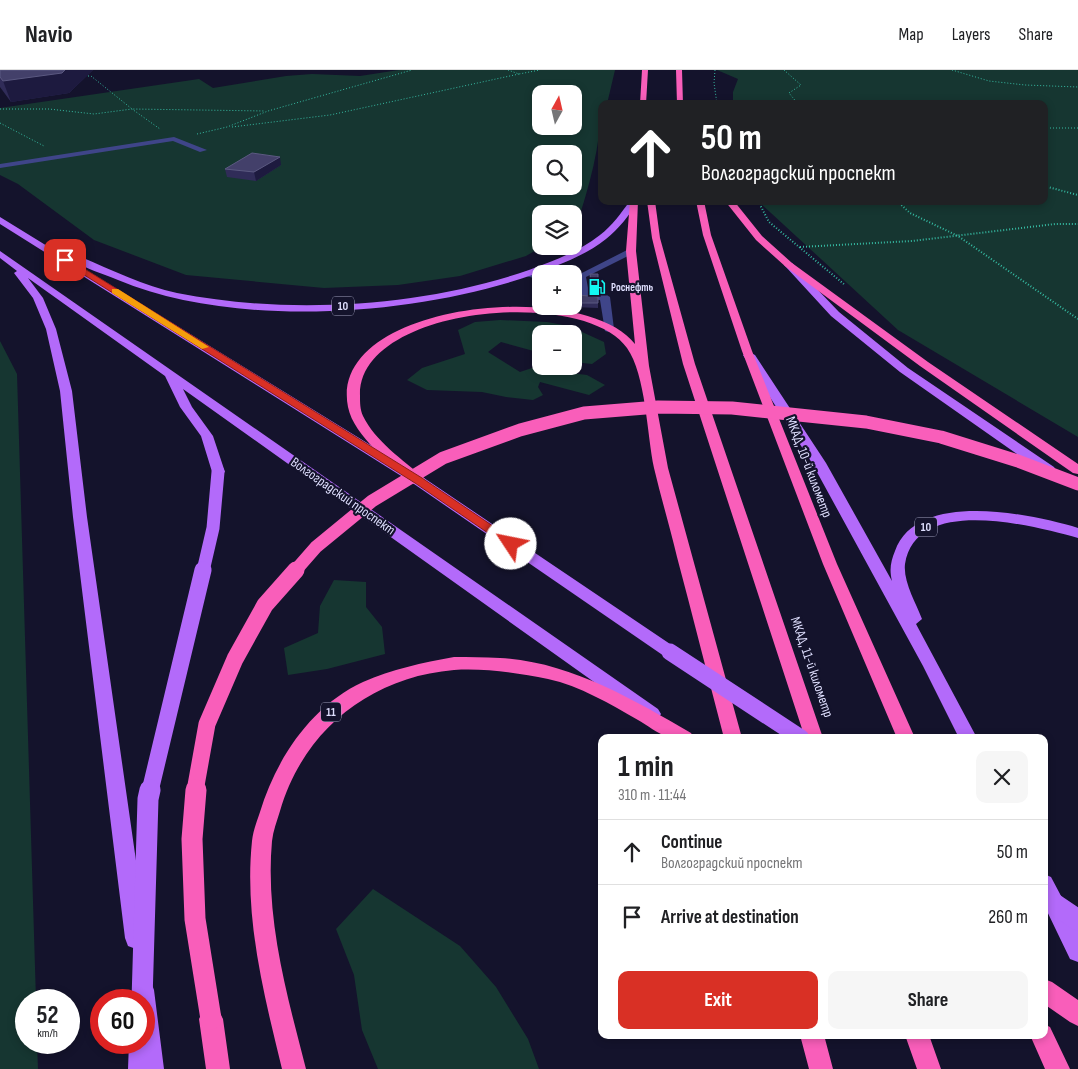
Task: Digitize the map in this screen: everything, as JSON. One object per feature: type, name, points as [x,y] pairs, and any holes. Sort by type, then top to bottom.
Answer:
[{"type":"highway","points":[[643,100],[645,70]]},
{"type":"highway","points":[[679,70],[680,100]]},
{"type":"highway","points":[[634,205],[631,251],[643,366],[661,468],[732,734]]},
{"type":"highway","name":"МКАД, 11-й километр","points":[[652,205],[656,238],[689,364],[813,734]]},
{"type":"highway","name":"МКАД, 10-й километр","points":[[701,205],[707,235],[747,351],[830,564],[904,734]]},
{"type":"highway","points":[[732,205],[759,238],[789,265],[924,364],[1078,470]]},
{"type":"highway","points":[[419,480],[367,432],[354,409],[351,390],[359,367],[373,351],[393,338],[424,324],[461,314],[493,309],[532,308]]},
{"type":"highway","points":[[568,315],[609,329],[628,342],[643,366]]},
{"type":"highway","points":[[218,1069],[195,919],[192,839],[196,783],[207,724],[234,660],[266,605],[316,547],[372,500],[443,458],[520,430],[584,413],[658,407],[732,408],[866,422],[949,440],[1018,461],[1078,484]]},
{"type":"highway","name":"11","points":[[294,1069],[275,988],[260,898],[263,836],[274,792],[292,755],[315,727],[339,706],[375,683],[414,669],[453,663],[500,664],[549,673],[591,686],[678,734]]},
{"type":"highway","points":[[1048,993],[1078,1014]]},
{"type":"highway","points":[[813,1039],[821,1069]]},
{"type":"highway","points":[[918,1039],[929,1069]]},
{"type":"highway","points":[[1044,1039],[1058,1069]]},
{"type":"main road","name":"10","points":[[35,241],[139,286],[177,296],[224,303],[278,307],[328,307],[394,302],[489,286],[529,274],[599,240],[620,221],[632,205]]},
{"type":"main road","points":[[0,220],[419,480],[670,652],[795,734]]},
{"type":"main road","points":[[6,258],[38,298],[51,330],[66,391],[80,517],[152,1069]]},
{"type":"main road","name":"Волгоградский проспект","points":[[6,258],[679,734]]},
{"type":"main road","points":[[789,265],[835,314],[904,370],[1009,444],[1078,488]]},
{"type":"main road","points":[[747,351],[819,463],[931,665],[966,734]]},
{"type":"main road","points":[[142,989],[148,799],[213,528],[218,472],[206,436],[186,407],[170,374]]},
{"type":"main road","name":"10","points":[[931,665],[899,578],[898,565],[902,546],[911,534],[932,523],[958,515],[988,514],[1059,526],[1078,533]]},
{"type":"main road","points":[[1048,892],[1078,951]]},
{"type":"main road","points":[[1048,900],[1078,920]]},
{"type":"main road","points":[[140,1069],[141,1054]]},
{"type":"lane","points":[[0,166],[174,139],[203,150]]},
{"type":"lane","points":[[582,276],[631,251]]},
{"type":"lane","points":[[582,296],[605,297],[609,329]]},
{"type":"path","points":[[398,74],[399,70]]},
{"type":"path","points":[[227,127],[268,112],[412,70]]},
{"type":"path","points":[[508,70],[519,74]]},
{"type":"path","points":[[84,76],[91,76],[174,139],[227,127],[330,115],[540,70]]},
{"type":"path","points":[[715,70],[714,84],[716,100]]},
{"type":"path","points":[[784,70],[801,85],[789,93],[795,100]]},
{"type":"path","points":[[952,70],[989,81],[1025,85],[1078,87]]},
{"type":"path","points":[[0,109],[49,109],[94,114],[132,109],[268,112]]},
{"type":"path","points":[[0,123],[63,156]]},
{"type":"path","points":[[1048,128],[1078,128]]},
{"type":"path","points":[[1048,187],[1078,196]]},
{"type":"path","points":[[902,205],[910,212],[958,236],[1078,319]]},
{"type":"path","points":[[798,247],[912,241],[1055,224],[1078,224]]},
{"type":"green space","points":[[399,70],[615,70],[608,100],[598,100],[597,151],[582,208],[582,205],[532,205],[532,252],[460,276],[398,285],[324,288],[186,275],[94,240],[18,184],[0,175],[0,108],[199,79],[213,88],[286,76],[312,74],[360,76]]},
{"type":"green space","points":[[717,70],[1078,70],[1078,437],[898,330],[762,205],[1048,205],[1048,100],[733,100],[733,92],[738,79]]},
{"type":"green space","points":[[500,320],[547,322],[564,325],[532,325],[532,351],[501,342],[488,352],[520,372],[532,368],[532,375],[587,375],[605,385],[589,395],[540,382],[538,387],[543,395],[533,400],[482,392],[427,390],[407,380],[422,368],[465,354],[458,330],[475,322]]},
{"type":"green space","points":[[582,332],[604,342],[606,354],[592,364],[582,363]]},
{"type":"green space","points":[[0,341],[17,374],[36,989],[15,989],[15,1054],[37,1054],[38,1069],[0,1069]]},
{"type":"green space","points":[[334,580],[366,582],[366,607],[382,627],[385,654],[327,669],[288,675],[284,648],[318,633],[320,606]]},
{"type":"green space","points":[[373,889],[460,946],[496,987],[528,1039],[539,1069],[378,1069],[362,1030],[354,975],[336,929]]},
{"type":"building","points":[[0,70],[65,70],[62,73],[3,81],[0,77]]},
{"type":"building","points":[[252,153],[280,157],[254,172],[225,169]]},
{"type":"building","points":[[590,274],[598,274],[598,282],[591,282]]},
{"type":"building","points":[[582,295],[598,297],[598,303],[582,303]]},
{"type":"slow traffic","points":[[115,291],[205,347]]},
{"type":"place","name":"Роснефть","points":[[597,287]]},
{"type":"route","points":[[65,260],[419,480],[511,544]]}]
